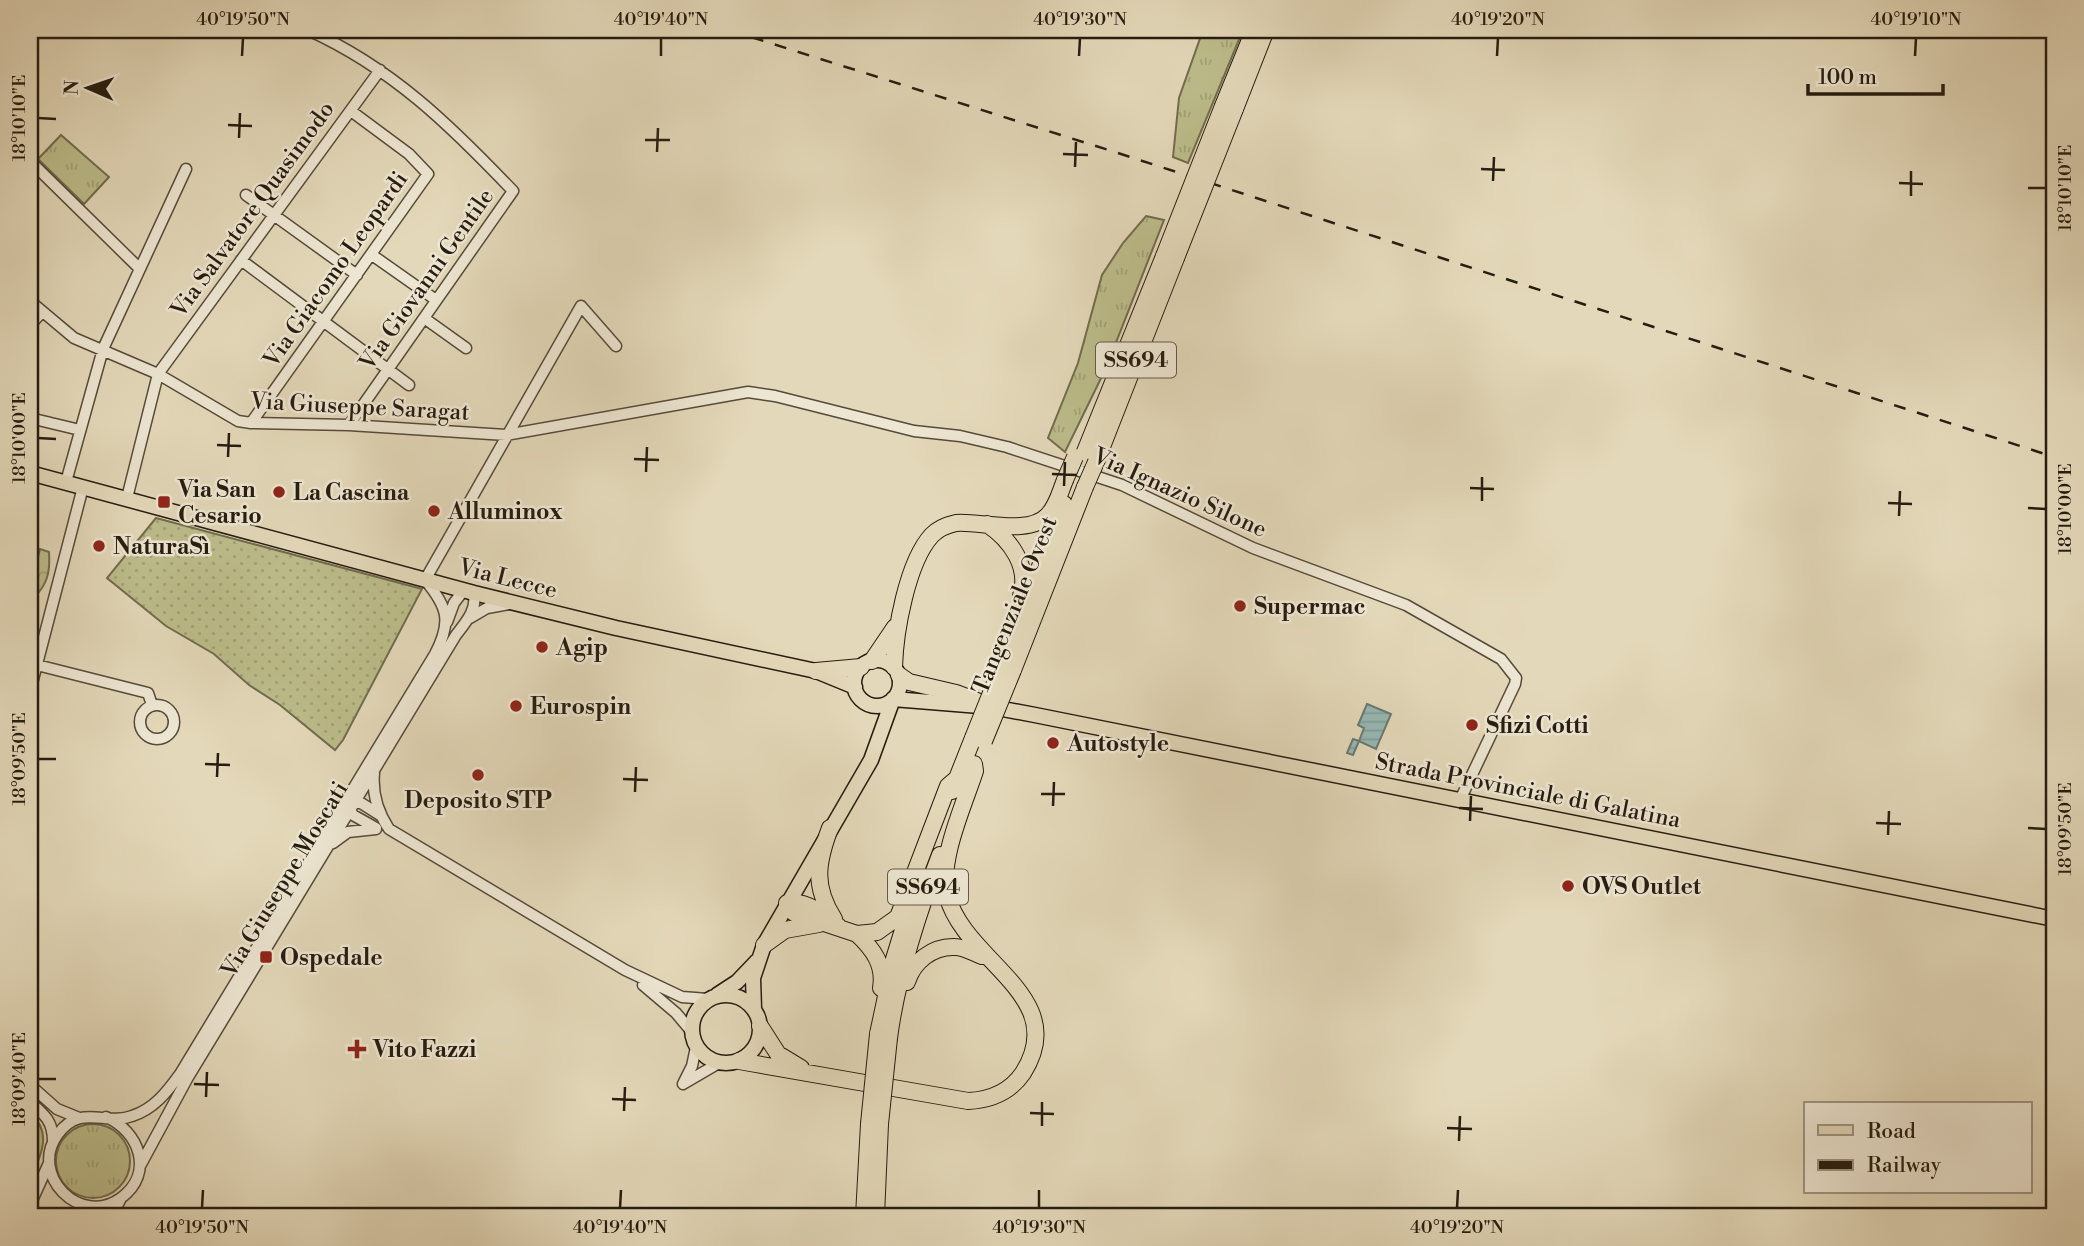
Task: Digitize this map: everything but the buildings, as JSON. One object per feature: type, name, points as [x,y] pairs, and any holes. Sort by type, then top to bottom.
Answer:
[{"type":"highway","name":"SS694","points":[[1229,108],[1254,30]]},
{"type":"highway","name":"SS694","points":[[1084,459],[1170,257],[1229,108],[1266,30]]},
{"type":"highway","name":"SS694","points":[[1084,459],[1090,419],[1099,414],[1170,257]]},
{"type":"highway","points":[[992,707],[945,690],[909,682],[897,671],[899,622],[912,572],[918,556],[931,536],[946,526],[956,523],[985,523],[1021,527],[1041,521],[1074,483],[1084,459]]},
{"type":"highway","name":"Tangenziale Ovest","points":[[864,1216],[894,959],[920,876],[956,780],[978,739],[1074,483]]},
{"type":"highway","points":[[985,523],[1005,538],[1023,569],[1023,592],[1002,651],[1006,666]]},
{"type":"highway","points":[[816,671],[866,664],[899,622]]},
{"type":"highway","name":"Tangenziale Ovest","points":[[886,1034],[923,900],[974,764],[978,739]]},
{"type":"highway","points":[[739,1061],[968,1101],[989,1099],[1005,1091],[1020,1077],[1030,1059],[1034,1040],[1034,1021],[1023,993],[970,939],[946,895],[947,858],[975,771],[974,764]]},
{"type":"highway","points":[[857,934],[877,932],[898,916],[948,786],[956,780]]},
{"type":"highway","points":[[830,828],[821,855],[819,878],[826,906],[839,927]]},
{"type":"highway","points":[[788,903],[794,913],[857,934],[869,944],[881,968],[882,980],[875,1028],[886,1034],[895,1025],[912,969],[926,955],[933,950],[956,946],[988,959]]},
{"type":"highway","points":[[788,903],[799,903],[825,914],[839,927]]},
{"type":"highway","points":[[761,952],[785,930],[823,923]]},
{"type":"highway","points":[[760,1026],[778,1054],[794,1065],[816,1074]]},
{"type":"highway","name":"Tangenziale Ovest","points":[[875,1124],[876,1216]]},
{"type":"main road","points":[[30,473],[127,498]]},
{"type":"main road","name":"Via Lecce","points":[[127,498],[469,592],[617,628],[816,671],[855,687]]},
{"type":"main road","points":[[761,952],[753,978],[754,1009],[760,1034],[753,1051],[739,1061],[719,1063],[702,1054],[696,1047],[692,1032],[695,1013],[737,982],[761,952],[871,760],[899,688],[897,671],[885,661],[866,664],[857,673],[855,687],[860,697],[869,704],[876,719],[877,732],[871,760]]},
{"type":"main road","points":[[869,704],[881,705],[893,699]]},
{"type":"main road","name":"Strada Provinciale di Galatina","points":[[893,699],[992,707],[2054,919]]},
{"type":"main road","points":[[712,998],[733,995],[754,1009]]},
{"type":"street","points":[[308,30],[380,70]]},
{"type":"street","name":"Via Salvatore Quasimodo","points":[[158,374],[380,70]]},
{"type":"street","name":"Via Giovanni Gentile","points":[[349,425],[513,191],[415,95],[380,70]]},
{"type":"street","name":"Via Giacomo Leopardi","points":[[251,423],[428,174],[409,153],[351,111]]},
{"type":"street","points":[[31,164],[139,268]]},
{"type":"street","points":[[66,482],[103,349],[186,169]]},
{"type":"street","points":[[246,195],[357,275]]},
{"type":"street","points":[[372,255],[436,300]]},
{"type":"street","points":[[241,260],[409,384]]},
{"type":"street","name":"Via Giuseppe Saragat","points":[[30,301],[74,338],[158,374],[238,421],[506,435]]},
{"type":"street","points":[[447,624],[443,606],[425,580],[581,306],[615,346]]},
{"type":"street","points":[[30,325],[42,312]]},
{"type":"street","points":[[424,318],[466,348]]},
{"type":"street","points":[[127,498],[158,374]]},
{"type":"street","name":"Via Ignazio Silone","points":[[506,435],[748,392],[775,396],[914,431],[960,436],[1007,447],[1122,485],[1253,548],[1406,605],[1501,659],[1516,677],[1515,684],[1460,800]]},
{"type":"street","points":[[30,418],[80,430]]},
{"type":"street","points":[[30,691],[83,487]]},
{"type":"street","name":"Via Giuseppe Moscati","points":[[79,1118],[130,1118],[153,1105],[180,1074],[350,806],[374,771],[456,635],[470,618],[476,602],[469,592],[454,603],[445,636],[350,806],[328,846],[187,1079],[139,1166],[133,1185],[121,1198],[112,1216]]},
{"type":"street","points":[[470,618],[487,608],[514,603]]},
{"type":"street","points":[[37,665],[148,694],[152,705]]},
{"type":"street","points":[[922,702],[943,697],[945,690]]},
{"type":"street","points":[[374,771],[374,795],[380,815],[389,829],[625,970],[682,997],[712,998]]},
{"type":"street","points":[[376,828],[362,822],[350,806],[361,803],[380,815]]},
{"type":"street","points":[[328,846],[348,832],[389,829]]},
{"type":"street","points":[[625,970],[676,1013],[692,1032]]},
{"type":"street","points":[[696,1047],[692,1066],[683,1084],[719,1063]]},
{"type":"street","points":[[30,1085],[57,1109],[79,1118]]},
{"type":"street","points":[[30,1102],[48,1118],[53,1129],[49,1163],[30,1205]]},
{"type":"street","points":[[106,1117],[118,1122],[135,1141],[139,1166]]},
{"type":"street","points":[[53,1141],[60,1131],[79,1118]]},
{"type":"street","points":[[49,1163],[58,1189],[79,1204],[105,1206],[121,1198]]},
{"type":"green space","points":[[1203,30],[1243,30],[1188,163],[1173,157],[1179,98]]},
{"type":"green space","points":[[61,135],[109,177],[84,204],[38,159]]},
{"type":"green space","points":[[1146,216],[1164,220],[1106,368],[1065,452],[1048,438],[1078,363],[1102,275],[1123,243]]},
{"type":"green space","points":[[156,518],[422,589],[343,740],[335,750],[280,705],[249,685],[214,654],[166,626],[107,578]]},
{"type":"green space","points":[[40,549],[49,552],[49,563],[47,579],[38,593],[30,591]]},
{"type":"green space","points":[[30,1113],[41,1128],[43,1145],[30,1180]]},
{"type":"green space","points":[[93,1124],[107,1127],[119,1135],[127,1147],[130,1161],[127,1175],[119,1187],[107,1195],[93,1198],[79,1195],[67,1187],[59,1175],[56,1161],[59,1147],[67,1135],[79,1127]]},
{"type":"water","points":[[1367,704],[1391,714],[1376,749],[1359,741],[1364,728],[1358,725]]},
{"type":"water","points":[[1353,739],[1359,741],[1353,755],[1347,753]]},
{"type":"railway","points":[[729,30],[1121,154],[2054,457]]},
{"type":"place","name":"La Cascina","points":[[279,492]]},
{"type":"place","name":"Via San Cesario","points":[[164,502]]},
{"type":"place","name":"Alluminox","points":[[434,511]]},
{"type":"place","name":"NaturaSì","points":[[99,546]]},
{"type":"place","name":"Supermac","points":[[1240,606]]},
{"type":"place","name":"Agip","points":[[542,647]]},
{"type":"place","name":"Eurospin","points":[[516,706]]},
{"type":"place","name":"Sfizi Cotti","points":[[1472,725]]},
{"type":"place","name":"Autostyle","points":[[1053,743]]},
{"type":"place","name":"Deposito STP","points":[[478,775]]},
{"type":"place","name":"OVS Outlet","points":[[1568,886]]},
{"type":"place","name":"Ospedale","points":[[266,957]]},
{"type":"place","name":"Vito Fazzi","points":[[357,1049]]}]
